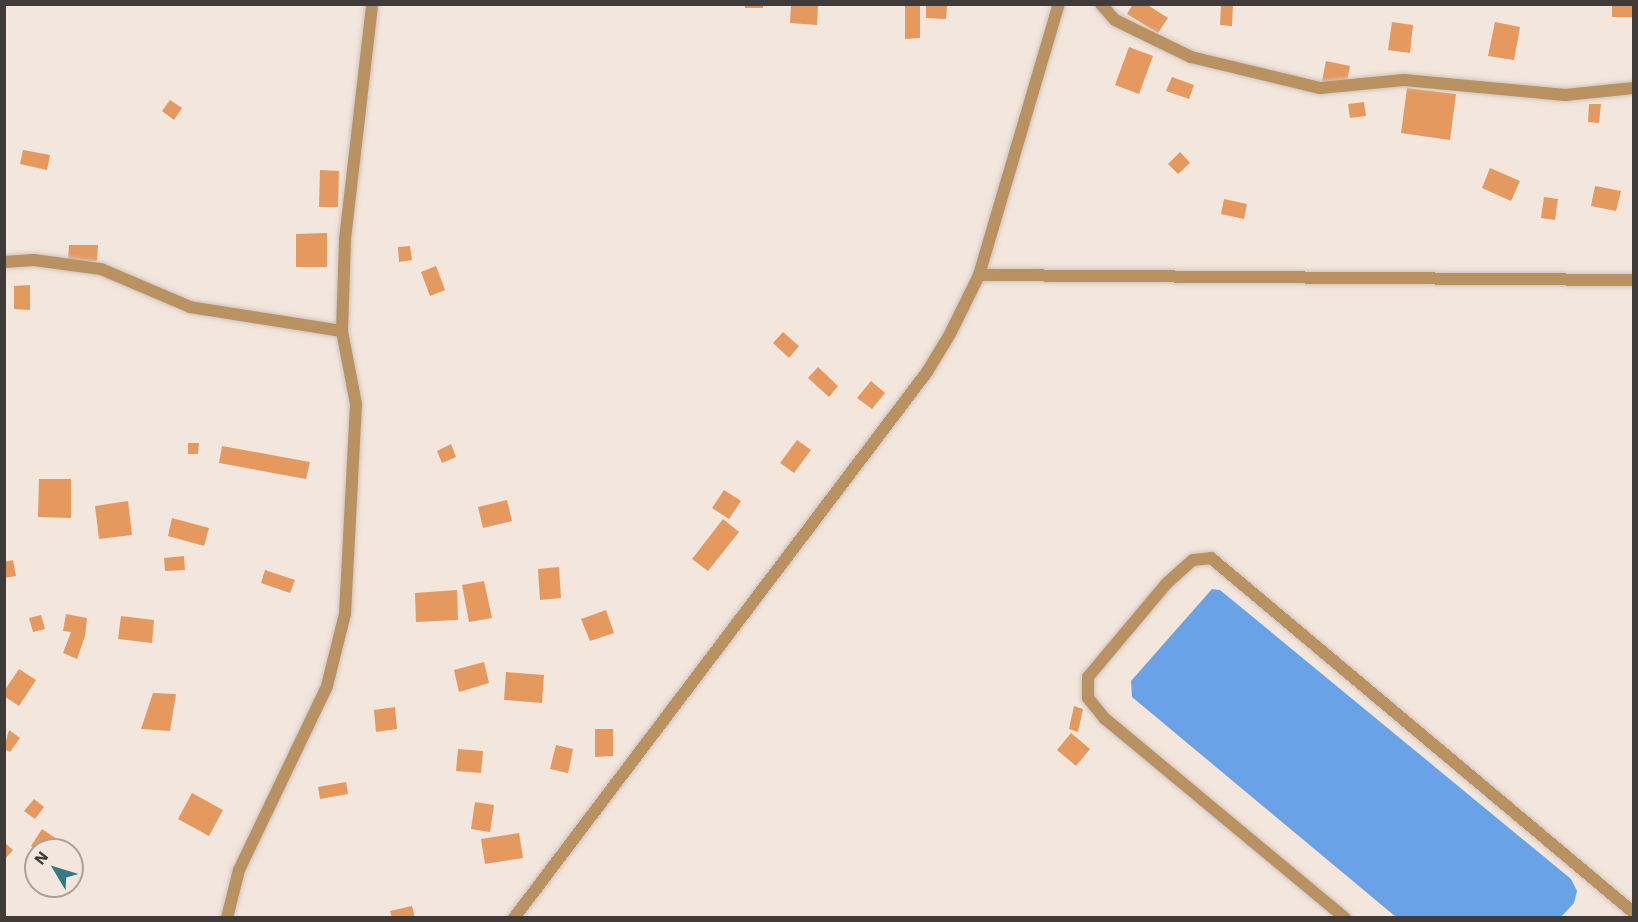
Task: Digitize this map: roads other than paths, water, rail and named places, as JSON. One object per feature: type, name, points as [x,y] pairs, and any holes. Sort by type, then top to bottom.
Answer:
[{"type":"street","points":[[227,918],[228,900],[239,870],[327,686],[345,614],[356,404],[342,331],[345,239],[372,4]]},
{"type":"street","points":[[514,918],[927,372],[979,275],[1059,4]]},
{"type":"street","points":[[1101,4],[1115,20],[1191,57],[1320,88],[1404,80],[1565,95],[1634,88]]},
{"type":"street","points":[[4,262],[34,260],[101,269],[190,307],[342,331]]},
{"type":"street","points":[[979,275],[1634,280]]},
{"type":"street","points":[[1345,918],[1105,719],[1088,698],[1088,677],[1166,584],[1193,560],[1211,558],[1634,913]]},
{"type":"water","points":[[1212,589],[1220,590],[1571,879],[1577,891],[1574,903],[1561,917],[1396,917],[1132,697],[1131,681]]}]
